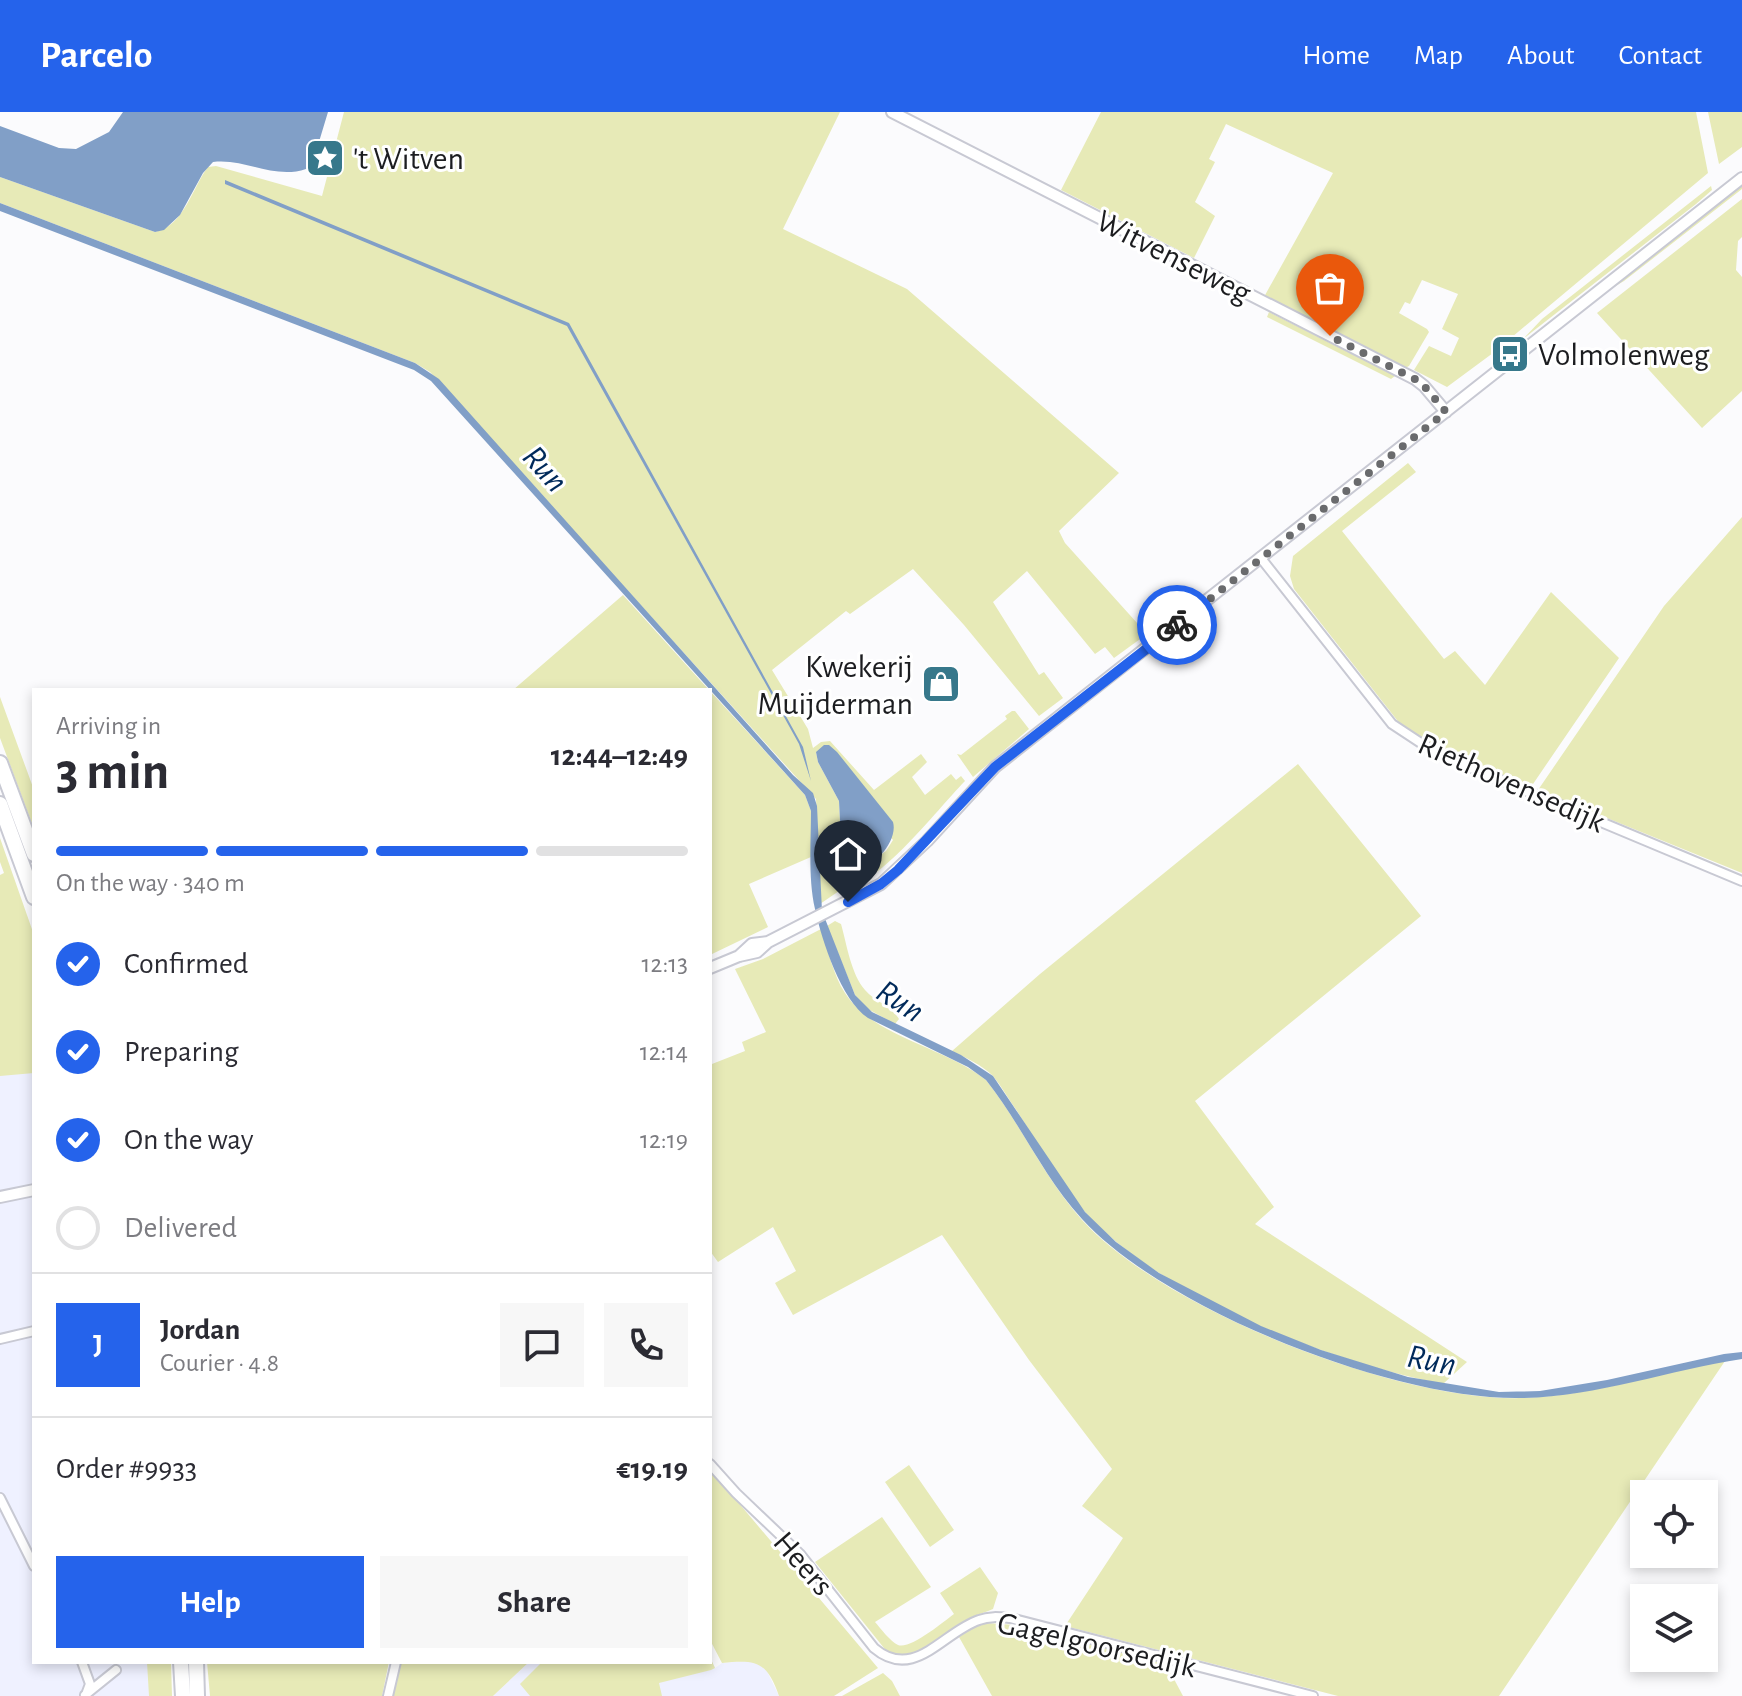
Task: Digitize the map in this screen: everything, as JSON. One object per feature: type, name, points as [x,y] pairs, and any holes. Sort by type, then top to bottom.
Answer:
[{"type":"highway","points":[[0,763],[32,849]]},
{"type":"highway","points":[[0,804],[32,892]]},
{"type":"highway","points":[[181,1664],[183,1696]]},
{"type":"highway","points":[[196,1664],[197,1696]]},
{"type":"street","name":"Witvenseweg","points":[[892,112],[1415,379],[1446,412]]},
{"type":"street","points":[[712,967],[739,956],[752,944],[768,942],[816,920],[881,884],[898,870],[995,767],[1742,178]]},
{"type":"street","name":"Riethovensedijk","points":[[1260,557],[1392,724],[1407,736],[1436,753],[1742,881]]},
{"type":"street","points":[[0,1197],[32,1190]]},
{"type":"street","points":[[0,1339],[32,1331]]},
{"type":"street","name":"Heers","points":[[712,1466],[800,1554],[874,1648],[890,1662]]},
{"type":"street","points":[[0,1498],[32,1562]]},
{"type":"street","name":"Gagelgoorsedijk","points":[[890,1662],[915,1658],[981,1619],[1010,1618],[1313,1696]]},
{"type":"street","points":[[83,1664],[90,1684],[85,1696]]},
{"type":"street","points":[[388,1696],[396,1664]]},
{"type":"street","points":[[85,1696],[116,1670]]},
{"type":"shaded area","points":[[32,1069],[32,1664],[149,1664],[150,1696],[0,1696],[0,1072]]},
{"type":"shaded area","points":[[712,1661],[715,1668],[722,1663],[744,1661],[754,1662],[766,1669],[779,1696],[493,1696],[527,1664],[712,1664]]},
{"type":"green space","points":[[344,112],[840,112],[783,229],[907,289],[1119,473],[1059,531],[1065,543],[1147,634],[1114,658],[1105,647],[1095,654],[1027,571],[993,602],[1039,675],[1044,672],[1063,698],[1039,716],[913,569],[850,614],[846,611],[772,670],[808,729],[813,748],[821,742],[830,741],[874,790],[921,754],[927,762],[912,777],[925,795],[951,774],[956,780],[961,776],[965,781],[891,860],[857,885],[841,892],[836,875],[839,891],[820,904],[816,799],[430,372],[415,363],[0,203],[0,177],[155,232],[165,228],[180,214],[208,167],[216,166],[322,196]],"holes":[[[816,752],[893,840],[886,851],[859,870],[842,860],[839,801],[818,762]]]},
{"type":"green space","points":[[1101,112],[1696,112],[1708,173],[1493,353],[1447,387],[1414,370],[1429,346],[1451,356],[1459,338],[1442,329],[1458,294],[1422,280],[1410,304],[1405,302],[1399,313],[1429,332],[1409,366],[1403,369],[1264,297],[1333,173],[1226,124],[1209,159],[1215,162],[1195,202],[1215,216],[1194,258],[1061,190]]},
{"type":"green space","points":[[1708,112],[1742,112],[1742,147],[1719,164]]},
{"type":"green space","points":[[1742,181],[1742,189],[1624,281],[1587,303]]},
{"type":"green space","points":[[1711,186],[1712,190],[1696,204],[1523,339],[1542,319]]},
{"type":"green space","points":[[1742,199],[1742,237],[1738,241],[1736,270],[1742,277],[1742,391],[1702,428],[1597,313]]},
{"type":"green space","points":[[1269,312],[1395,376],[1391,379],[1267,317]]},
{"type":"green space","points":[[1408,463],[1416,472],[1342,531],[1444,659],[1455,651],[1485,685],[1551,592],[1619,658],[1533,784],[1516,781],[1432,746],[1404,729],[1294,589],[1290,576],[1293,556]]},
{"type":"green space","points":[[1742,517],[1742,873],[1538,790],[1664,606]]},
{"type":"green space","points":[[623,595],[707,688],[515,688]]},
{"type":"green space","points":[[712,693],[805,795],[811,811],[811,857],[749,884],[768,927],[712,954]]},
{"type":"green space","points":[[0,697],[32,785],[32,824],[0,738]]},
{"type":"green space","points":[[1012,711],[1029,729],[973,777],[957,754],[961,755],[1007,719],[1005,716]]},
{"type":"green space","points":[[1298,764],[1421,916],[1195,1101],[1274,1207],[1255,1224],[1467,1362],[1443,1384],[1399,1374],[1301,1343],[1251,1322],[1158,1272],[1118,1243],[1085,1212],[993,1076],[952,1051],[1040,974]]},
{"type":"green space","points":[[0,838],[32,929],[32,1073],[0,1076],[0,875],[4,873],[0,862]]},
{"type":"green space","points":[[835,921],[841,924],[860,983],[869,994],[896,1014],[899,1019],[895,1024],[866,1008],[855,995],[827,926]]},
{"type":"green space","points":[[821,929],[837,978],[857,1008],[873,1021],[951,1059],[986,1080],[1068,1204],[1120,1254],[1169,1287],[1288,1345],[1414,1385],[1472,1395],[1523,1398],[1574,1393],[1725,1361],[1645,1480],[1630,1480],[1630,1502],[1499,1696],[1338,1696],[1065,1626],[1123,1538],[1082,1506],[1112,1469],[1029,1360],[942,1235],[793,1315],[775,1283],[796,1271],[773,1227],[718,1262],[712,1254],[712,1064],[745,1051],[742,1042],[766,1032],[735,969],[763,959]]},
{"type":"green space","points":[[909,1465],[954,1530],[930,1547],[885,1482]]},
{"type":"green space","points":[[712,1471],[878,1668],[834,1696],[779,1696],[770,1676],[759,1665],[722,1663],[712,1644]]},
{"type":"green space","points":[[882,1517],[931,1587],[875,1622],[892,1641],[898,1645],[910,1643],[954,1614],[940,1593],[980,1567],[998,1593],[993,1609],[972,1617],[920,1652],[899,1656],[888,1653],[815,1562]]},
{"type":"green space","points":[[987,1623],[1015,1625],[1166,1664],[1183,1696],[992,1696],[959,1637]]},
{"type":"green space","points":[[712,1661],[715,1668],[659,1683],[662,1696],[530,1696],[520,1684],[540,1664],[712,1664]]},
{"type":"green space","points":[[147,1664],[171,1664],[172,1696],[149,1696]]},
{"type":"green space","points":[[207,1664],[389,1664],[382,1696],[210,1696]]},
{"type":"green space","points":[[401,1664],[527,1664],[493,1696],[393,1696]]},
{"type":"green space","points":[[883,1673],[892,1681],[900,1696],[842,1696]]},
{"type":"water","name":"'t Witven","points":[[123,112],[328,112],[315,155],[306,169],[282,172],[237,163],[213,162],[203,173],[180,215],[164,230],[155,232],[0,177],[0,126],[59,148],[76,149],[109,132]]},
{"type":"water","points":[[225,180],[569,323],[803,747],[811,781],[799,744],[567,326],[225,184]]},
{"type":"water","points":[[0,203],[415,363],[439,379],[793,775],[813,793],[817,806],[822,911],[855,995],[872,1012],[961,1055],[993,1076],[1085,1212],[1116,1242],[1159,1273],[1261,1326],[1321,1350],[1408,1377],[1499,1392],[1540,1391],[1607,1380],[1724,1354],[1742,1352],[1742,1359],[1577,1393],[1522,1398],[1471,1395],[1412,1384],[1350,1367],[1225,1317],[1169,1286],[1120,1253],[1082,1219],[1056,1186],[986,1080],[968,1067],[868,1018],[849,998],[834,969],[818,922],[811,885],[811,811],[805,795],[712,692],[712,688],[708,688],[431,381],[414,370],[0,211]]},
{"type":"water","points":[[824,745],[837,752],[893,822],[890,842],[866,866],[856,869],[848,867],[842,860],[839,801],[818,762],[816,752]]},
{"type":"way so far","points":[[1177,625],[1446,412],[1439,401],[1415,379],[1330,336]]},
{"type":"place","name":"'t Witven","points":[[325,158]]},
{"type":"place","name":"Volmolenweg","points":[[1510,354]]},
{"type":"place","name":"Kwekerij Muijderman","points":[[941,684]]},
{"type":"route","points":[[848,902],[881,884],[898,870],[995,767],[1177,625]]},
{"type":"water label","name":"Run","points":[[546,468]]},
{"type":"water label","name":"Run","points":[[901,1000]]},
{"type":"water label","name":"Run","points":[[1432,1359]]}]
